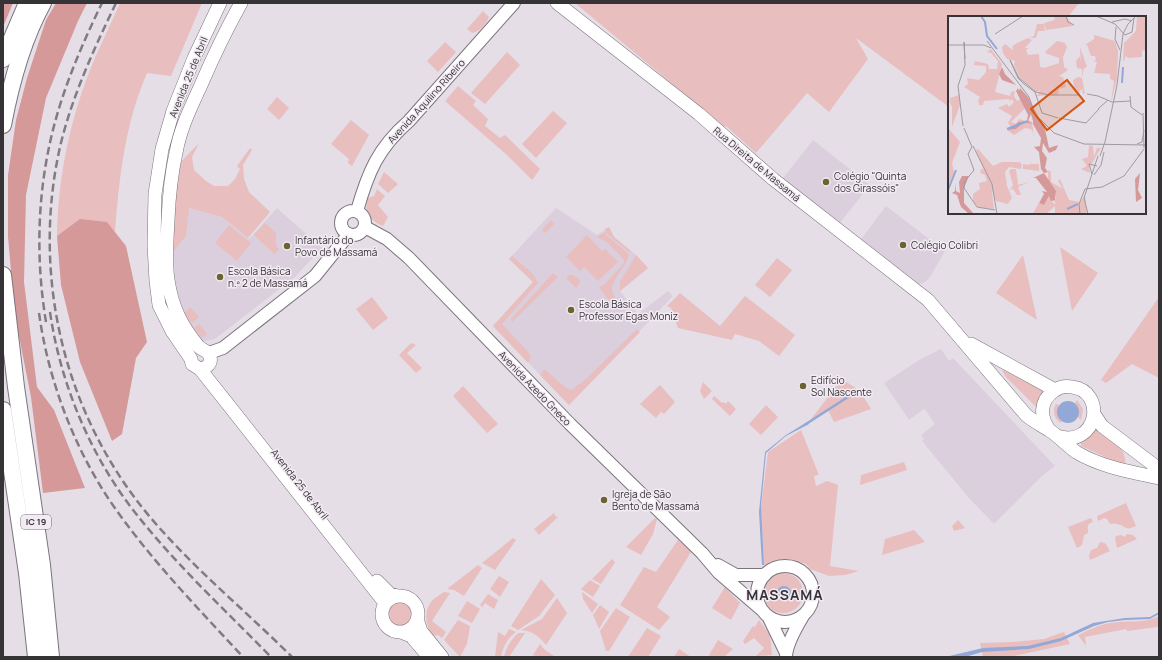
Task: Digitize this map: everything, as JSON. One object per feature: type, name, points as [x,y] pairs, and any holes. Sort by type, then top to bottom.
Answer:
[{"type":"highway","points":[[3,59],[27,3]]},
{"type":"highway","points":[[3,125],[8,98],[20,55],[43,3]]},
{"type":"highway","name":"IC 19","points":[[3,275],[16,387],[42,565],[52,657]]},
{"type":"highway","name":"IC 19","points":[[3,410],[26,573],[36,657]]},
{"type":"main road","name":"Avenida 25 de Abril","points":[[204,359],[194,367],[191,359],[172,331],[159,306],[154,245],[155,194],[162,149],[173,111],[194,58],[220,3]]},
{"type":"main road","name":"Avenida 25 de Abril","points":[[241,3],[209,66],[187,116],[176,152],[166,245],[168,278],[172,301],[183,325],[204,359],[385,603]]},
{"type":"main road","name":"Rua Direita de Massamá","points":[[557,3],[699,114],[778,183],[925,298],[1026,415],[1036,424],[1053,433],[1069,438],[1081,435],[1088,430],[1094,414]]},
{"type":"main road","name":"Rua Direita de Massamá","points":[[954,330],[974,346],[1055,390],[1044,402],[1042,417],[1045,425],[1076,451],[1118,469],[1159,478]]},
{"type":"main road","name":"Avenida 25 de Abril","points":[[204,359],[371,574],[386,591],[390,594],[398,596]]},
{"type":"main road","points":[[1055,390],[1066,386],[1084,391],[1090,398],[1094,414],[1102,426],[1159,469]]},
{"type":"main road","points":[[1131,471],[1135,451]]},
{"type":"main road","points":[[401,632],[411,629],[417,620],[418,614],[415,604],[408,598],[398,596],[389,599],[385,603],[381,614],[384,624],[391,630],[411,636],[429,657]]},
{"type":"main road","points":[[417,620],[421,631],[442,657]]},
{"type":"street","name":"Avenida Aquilino Ribeiro","points":[[356,211],[372,165],[394,134],[409,121],[514,3]]},
{"type":"street","points":[[356,211],[363,215],[366,223],[365,227],[356,235],[349,234],[343,229],[341,221],[342,217],[348,212],[356,211]]},
{"type":"street","name":"Avenida Azedo Gneco","points":[[365,227],[387,239],[409,258],[570,424],[702,553],[720,573],[765,613]]},
{"type":"street","points":[[204,359],[223,348],[316,276],[349,234]]},
{"type":"street","name":"Avenida Azedo Gneco","points":[[702,553],[719,566],[736,575],[765,575]]},
{"type":"street","points":[[780,566],[789,566],[804,574],[809,580],[813,595],[812,602],[794,634],[786,655],[758,602],[757,592],[759,583],[765,575],[772,569],[780,566]]},
{"type":"street","points":[[765,613],[776,621],[786,622],[803,616]]},
{"type":"shaded area","points":[[3,3],[13,3],[3,27]]},
{"type":"shaded area","points":[[56,3],[87,3],[46,98],[26,195],[24,282],[37,387],[54,410],[85,488],[43,493],[31,397],[15,316],[8,237],[8,175],[16,120],[27,78],[46,20]]},
{"type":"shaded area","points":[[120,3],[202,3],[171,76],[147,73],[139,92],[124,151],[115,232],[106,222],[57,236],[60,190],[67,145],[79,101],[87,79]]},
{"type":"shaded area","points":[[575,3],[1079,3],[1069,16],[948,16],[948,106],[856,38],[868,59],[829,112],[807,93],[756,153],[726,126],[724,127]]},
{"type":"shaded area","points":[[483,11],[489,17],[488,20],[480,29],[472,33],[467,29]]},
{"type":"shaded area","points":[[445,42],[456,52],[438,72],[427,61]]},
{"type":"shaded area","points":[[507,52],[520,65],[485,104],[471,93]]},
{"type":"shaded area","points":[[458,86],[476,101],[473,105],[488,119],[485,126],[500,138],[505,135],[540,169],[532,180],[507,155],[445,101]]},
{"type":"shaded area","points":[[277,97],[289,108],[279,120],[267,109]]},
{"type":"shaded area","points":[[553,111],[567,123],[536,158],[522,144]]},
{"type":"shaded area","points":[[351,120],[369,135],[352,166],[348,163],[349,159],[331,144]]},
{"type":"shaded area","name":"Colégio \"Quinta dos Girassóis\"","points":[[813,140],[870,185],[840,223],[783,178]]},
{"type":"shaded area","points":[[199,143],[192,157],[194,170],[214,186],[228,186],[235,179],[240,169],[237,166],[250,148],[252,150],[243,165],[244,179],[249,192],[270,212],[248,238],[222,217],[189,208],[186,236],[174,251],[174,208],[178,165]]},
{"type":"shaded area","points":[[384,172],[398,184],[388,193],[378,184]]},
{"type":"shaded area","points":[[377,189],[385,196],[378,205],[388,217],[383,226],[371,219],[366,208],[368,198],[374,196]]},
{"type":"shaded area","name":"Colégio Colibri","points":[[886,206],[945,251],[930,277],[924,283],[919,284],[861,239]]},
{"type":"shaded area","name":"Escola Básica n.º 2 de Massamá","points":[[188,208],[222,217],[249,239],[277,208],[322,248],[295,277],[215,339],[201,342],[175,300],[174,251],[186,236]]},
{"type":"shaded area","name":"Escola Básica Professor Egas Moniz","points":[[556,208],[597,235],[609,227],[614,237],[636,255],[648,268],[620,291],[638,314],[668,291],[673,296],[569,405],[493,326],[533,282],[509,259]]},
{"type":"shaded area","points":[[80,219],[107,222],[126,246],[147,342],[136,358],[122,434],[112,441],[80,362],[61,285],[57,236]]},
{"type":"shaded area","points":[[551,220],[554,224],[545,233],[542,230]]},
{"type":"shaded area","points":[[265,223],[276,233],[276,246],[279,249],[274,254],[254,235]]},
{"type":"shaded area","points":[[229,225],[251,243],[237,261],[215,243]]},
{"type":"shaded area","points":[[609,227],[614,237],[631,251],[629,252],[606,233],[605,229]]},
{"type":"shaded area","points":[[605,232],[606,235],[629,254],[628,259],[612,286],[615,298],[622,310],[606,297],[599,287],[604,285],[624,263],[624,260],[607,242],[597,237]]},
{"type":"shaded area","points":[[587,235],[602,251],[605,249],[618,262],[598,281],[584,267],[580,271],[566,257]]},
{"type":"shaded area","points":[[1060,247],[1098,273],[1072,311]]},
{"type":"shaded area","points":[[636,255],[648,268],[620,291],[620,282]]},
{"type":"shaded area","points":[[1023,255],[1037,320],[996,293]]},
{"type":"shaded area","points":[[512,256],[533,274],[538,283],[502,324],[529,353],[531,357],[528,363],[493,326],[533,282],[509,259]]},
{"type":"shaded area","points":[[777,258],[792,270],[770,297],[755,285]]},
{"type":"shaded area","points":[[553,273],[558,277],[512,322],[511,319]]},
{"type":"shaded area","points":[[569,275],[573,275],[580,280],[576,288],[566,278]]},
{"type":"shaded area","points":[[680,293],[720,326],[745,296],[795,335],[779,356],[759,341],[735,334],[732,340],[678,328],[671,308],[667,306]]},
{"type":"shaded area","points":[[372,297],[388,318],[373,330],[356,309]]},
{"type":"shaded area","points":[[1159,297],[1159,378],[1132,364],[1106,383],[1101,380]]},
{"type":"shaded area","points":[[190,307],[199,317],[192,323],[184,314]]},
{"type":"shaded area","points":[[199,324],[207,334],[202,338],[194,328]]},
{"type":"shaded area","points":[[637,329],[640,332],[569,405],[540,375],[544,369],[565,387],[571,390],[585,380]]},
{"type":"shaded area","points":[[411,343],[416,345],[407,353],[422,368],[416,373],[399,355]]},
{"type":"shaded area","points":[[941,349],[949,361],[953,358],[1055,466],[1042,476],[994,524],[968,497],[922,441],[924,439],[921,435],[935,424],[926,411],[924,409],[909,420],[884,383],[919,360]]},
{"type":"shaded area","points":[[1002,370],[1044,390],[1035,406],[1005,376]]},
{"type":"shaded area","points":[[842,379],[860,391],[871,409],[834,422],[828,410],[808,423]]},
{"type":"shaded area","points":[[703,382],[712,391],[704,399],[700,391]]},
{"type":"shaded area","points":[[660,385],[675,402],[664,414],[661,412],[656,418],[640,404]]},
{"type":"shaded area","points":[[463,386],[498,424],[487,433],[453,396]]},
{"type":"shaded area","points":[[714,396],[722,403],[723,402],[726,404],[728,401],[736,409],[730,416],[712,399]]},
{"type":"shaded area","points":[[1077,400],[1083,409],[1081,420],[1078,417],[1079,410],[1075,403]]},
{"type":"shaded area","points":[[1056,404],[1059,405],[1058,413],[1062,421],[1060,423],[1054,414]]},
{"type":"shaded area","points":[[766,405],[778,417],[761,435],[749,424]]},
{"type":"shaded area","points":[[1095,424],[1115,442],[1123,452],[1125,463],[1121,464],[1081,446],[1081,437]]},
{"type":"shaded area","points":[[801,430],[819,475],[814,476],[816,486],[827,481],[838,485],[830,566],[859,571],[845,575],[829,576],[810,569],[806,564],[789,559],[780,559],[764,565],[761,507],[768,452]]},
{"type":"shaded area","points":[[904,462],[907,470],[860,485],[861,475]]},
{"type":"shaded area","points":[[1126,503],[1136,526],[1127,528],[1120,525],[1110,524],[1107,519],[1104,518],[1098,521],[1097,516]]},
{"type":"shaded area","points":[[554,513],[556,517],[559,516],[539,535],[534,529]]},
{"type":"shaded area","points":[[655,518],[657,519],[653,534],[641,555],[626,547]]},
{"type":"shaded area","points":[[1091,518],[1093,522],[1088,525],[1088,533],[1084,535],[1082,545],[1077,548],[1068,527]]},
{"type":"shaded area","points":[[958,520],[965,528],[954,531],[952,526]]},
{"type":"shaded area","points":[[914,530],[925,542],[882,555],[885,539]]},
{"type":"shaded area","points":[[1127,534],[1133,535],[1137,539],[1117,548],[1116,536],[1121,535],[1125,537]]},
{"type":"shaded area","points":[[513,538],[516,540],[495,570],[482,563]]},
{"type":"shaded area","points":[[678,540],[691,552],[657,607],[670,617],[659,630],[620,605],[644,567],[656,572]]},
{"type":"shaded area","points":[[1100,542],[1105,543],[1110,551],[1090,560],[1089,556],[1091,550],[1097,548]]},
{"type":"shaded area","points":[[612,559],[615,562],[601,584],[592,579]]},
{"type":"shaded area","points":[[478,565],[482,568],[464,596],[454,590],[447,589]]},
{"type":"shaded area","points":[[783,573],[794,576],[800,582],[803,593],[800,604],[794,610],[783,613],[772,610],[766,604],[763,593],[766,582],[772,576]]},
{"type":"shaded area","points":[[499,576],[509,582],[500,597],[490,589]]},
{"type":"shaded area","points":[[541,579],[555,595],[539,616],[518,630],[511,626]]},
{"type":"shaded area","points":[[590,580],[600,586],[593,597],[581,589]]},
{"type":"shaded area","points":[[725,587],[740,603],[731,620],[712,608]]},
{"type":"shaded area","points":[[444,592],[450,593],[432,621],[446,632],[442,638],[438,635],[433,636],[427,624],[426,615],[431,602]]},
{"type":"shaded area","points":[[582,592],[598,604],[592,613],[583,599]]},
{"type":"shaded area","points":[[488,594],[498,600],[494,609],[485,603],[482,607],[480,605]]},
{"type":"shaded area","points":[[557,598],[567,613],[546,645],[535,634],[521,630],[542,619]]},
{"type":"shaded area","points":[[467,601],[480,609],[472,623],[458,616]]},
{"type":"shaded area","points":[[400,602],[408,606],[412,614],[408,622],[400,626],[392,622],[388,614],[392,606]]},
{"type":"shaded area","points":[[600,605],[609,612],[599,629],[593,615]]},
{"type":"shaded area","points":[[616,608],[630,617],[609,651],[606,651],[600,631]]},
{"type":"shaded area","points":[[1159,616],[1159,626],[1157,627],[1127,631],[1126,629],[1085,637],[1086,646],[1078,635],[1106,624],[1147,620]]},
{"type":"shaded area","points":[[458,620],[470,626],[467,644],[460,657],[444,640]]},
{"type":"shaded area","points":[[759,620],[770,635],[772,655],[756,656],[764,648],[754,638],[745,644],[743,641]]},
{"type":"shaded area","points":[[647,628],[661,636],[648,657],[628,657]]},
{"type":"shaded area","points":[[509,629],[516,632],[506,643],[501,657],[495,657],[498,632],[505,636]]},
{"type":"shaded area","points":[[1064,632],[1070,644],[1009,657],[983,657],[980,643],[1044,639]]},
{"type":"shaded area","points":[[518,633],[525,633],[509,657],[504,657],[509,644]]},
{"type":"shaded area","points":[[718,640],[733,649],[724,657],[712,657],[709,655]]},
{"type":"shaded area","points":[[540,644],[545,650],[556,657],[536,657],[533,655]]},
{"type":"shaded area","points":[[679,649],[691,657],[674,657]]},
{"type":"water","points":[[1068,401],[1076,404],[1079,412],[1076,420],[1068,423],[1060,420],[1057,412],[1060,404]]},
{"type":"water","points":[[807,422],[809,424],[786,436],[766,453],[761,506],[764,565],[762,565],[759,512],[765,452],[786,435]]},
{"type":"water","points":[[784,586],[789,588],[791,593],[789,598],[784,600],[779,598],[777,593],[779,588]]},
{"type":"water","points":[[1159,612],[1159,614],[1150,619],[1108,622],[1094,626],[1061,641],[1029,649],[982,652],[965,657],[945,657],[983,648],[1028,646],[1061,638],[1093,623],[1125,618],[1150,617]]},
{"type":"waterway","points":[[806,424],[851,395]]},
{"type":"railway","points":[[46,322],[42,295],[39,240],[40,212],[47,158],[64,92],[79,53],[102,3]]},
{"type":"railway","points":[[116,3],[92,55],[71,109],[60,147],[52,196],[50,245],[53,294],[62,342],[76,389],[96,434],[120,477],[150,517],[184,554],[292,657]]},
{"type":"railway","points":[[50,312],[61,364],[78,414],[101,462],[115,484],[130,506],[163,546],[198,584],[271,657]]},
{"type":"railway","points":[[39,313],[43,337],[55,386],[63,409],[83,455],[95,477],[123,519],[155,560],[243,657]]},
{"type":"place","name":"Colégio \"Quinta dos Girassóis\"","points":[[826,182]]},
{"type":"place","name":"Colégio Colibri","points":[[903,245]]},
{"type":"place","name":"Infantário do Povo de Massamá","points":[[287,246]]},
{"type":"place","name":"Escola Básica n.º 2 de Massamá","points":[[220,277]]},
{"type":"place","name":"Escola Básica Professor Egas Moniz","points":[[571,310]]},
{"type":"place","name":"Edifício Sol Nascente","points":[[803,386]]},
{"type":"place","name":"Igreja de São Bento de Massamá","points":[[604,500]]},
{"type":"district","name":"MASSAMÁ","points":[[785,595]]}]
